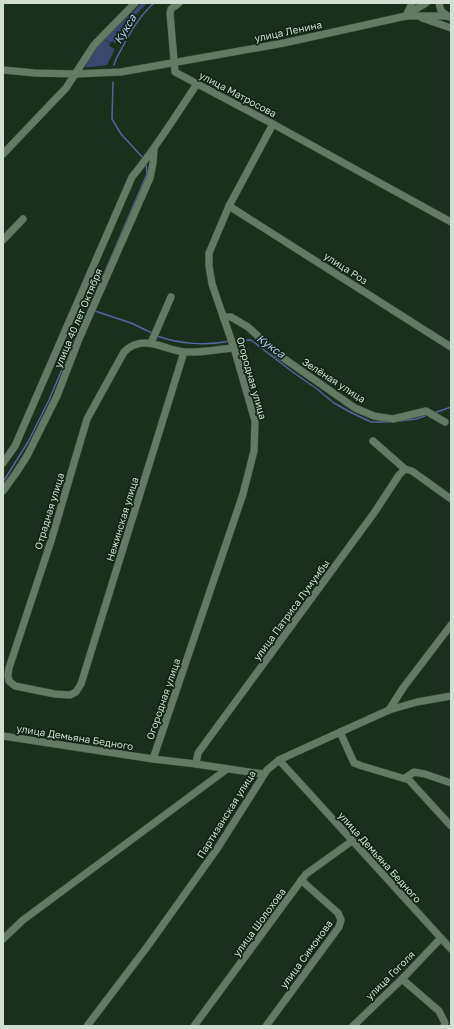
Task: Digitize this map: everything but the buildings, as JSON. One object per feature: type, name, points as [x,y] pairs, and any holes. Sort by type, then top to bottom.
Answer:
[{"type":"street","points":[[3,154],[66,88],[94,45],[135,3]]},
{"type":"street","points":[[3,70],[35,73],[75,74],[121,72],[174,63],[170,13],[171,9],[179,3]]},
{"type":"street","points":[[406,16],[412,3]]},
{"type":"street","name":"улица Ленина","points":[[406,16],[426,3]]},
{"type":"street","points":[[439,3],[441,11],[450,17]]},
{"type":"street","points":[[414,15],[451,28]]},
{"type":"street","name":"улица Ленина","points":[[174,63],[284,43],[406,16],[450,17]]},
{"type":"street","name":"улица Матросова","points":[[174,63],[175,72],[451,222]]},
{"type":"street","name":"улица 40 лет Октября","points":[[3,463],[15,446],[132,178],[145,162],[154,146],[197,84]]},
{"type":"street","name":"Огородная улица","points":[[153,759],[243,494],[254,451],[255,421],[230,336],[212,284],[209,266],[209,253],[229,206],[273,124]]},
{"type":"street","name":"улица 40 лет Октября","points":[[3,491],[26,456],[57,396],[79,339],[150,178],[154,146]]},
{"type":"street","name":"улица Роз","points":[[229,206],[451,347]]},
{"type":"street","points":[[3,240],[23,219]]},
{"type":"street","points":[[172,297],[153,337],[184,352],[233,346]]},
{"type":"street","name":"Зелёная улица","points":[[223,317],[231,317],[248,327],[279,355],[355,408],[374,416],[393,419],[426,410],[445,422]]},
{"type":"street","name":"Отрадная улица","points":[[9,681],[9,668],[51,541],[87,419],[124,352],[129,347],[153,337]]},
{"type":"street","name":"Нежинская улица","points":[[9,681],[15,686],[54,694],[70,695],[76,692],[81,684],[184,352]]},
{"type":"street","points":[[373,441],[405,469],[412,471],[451,499]]},
{"type":"street","name":"улица Патриса Лумумбы","points":[[196,764],[198,753],[405,469]]},
{"type":"street","points":[[389,710],[403,688],[451,625]]},
{"type":"street","name":"Партизанская улица","points":[[87,1026],[147,947],[217,848],[267,770],[279,760],[389,710],[417,702],[451,696]]},
{"type":"street","points":[[340,732],[354,763],[409,780],[451,826]]},
{"type":"street","name":"улица Демьяна Бедного","points":[[3,736],[264,774]]},
{"type":"street","name":"улица Демьяна Бедного","points":[[279,760],[451,949]]},
{"type":"street","points":[[3,939],[23,920],[227,769]]},
{"type":"street","points":[[405,778],[414,772],[425,774],[451,783]]},
{"type":"street","name":"улица Шолохова","points":[[194,1026],[306,874],[352,841]]},
{"type":"street","name":"улица Симонова","points":[[266,1026],[339,927],[341,920],[338,912],[301,880]]},
{"type":"street","name":"улица Гоголя","points":[[353,1026],[402,979],[441,938]]},
{"type":"street","points":[[402,979],[439,1011],[445,1023],[444,1026]]},
{"type":"shaded area","points":[[142,3],[147,3],[133,18],[121,38],[119,37],[115,43],[112,41],[111,43],[104,39]]},
{"type":"shaded area","points":[[103,39],[110,43],[109,46],[115,49],[107,65],[85,67],[85,62]]},
{"type":"waterway","name":"Кукса","points":[[114,65],[132,30],[154,3]]},
{"type":"waterway","name":"Кукса","points":[[113,82],[112,119],[121,134],[144,159]]},
{"type":"waterway","name":"Кукса","points":[[81,327],[147,174],[146,163]]},
{"type":"waterway","name":"Кукса","points":[[95,311],[131,323],[152,333]]},
{"type":"waterway","name":"Кукса","points":[[157,336],[174,341],[203,344],[230,341]]},
{"type":"waterway","name":"Кукса","points":[[234,341],[251,340],[334,403],[350,412],[371,422],[388,422]]},
{"type":"waterway","name":"Кукса","points":[[3,482],[28,442],[49,400],[74,341]]},
{"type":"waterway","name":"Кукса","points":[[434,413],[451,407]]},
{"type":"waterway","name":"Кукса","points":[[400,421],[425,416]]}]
